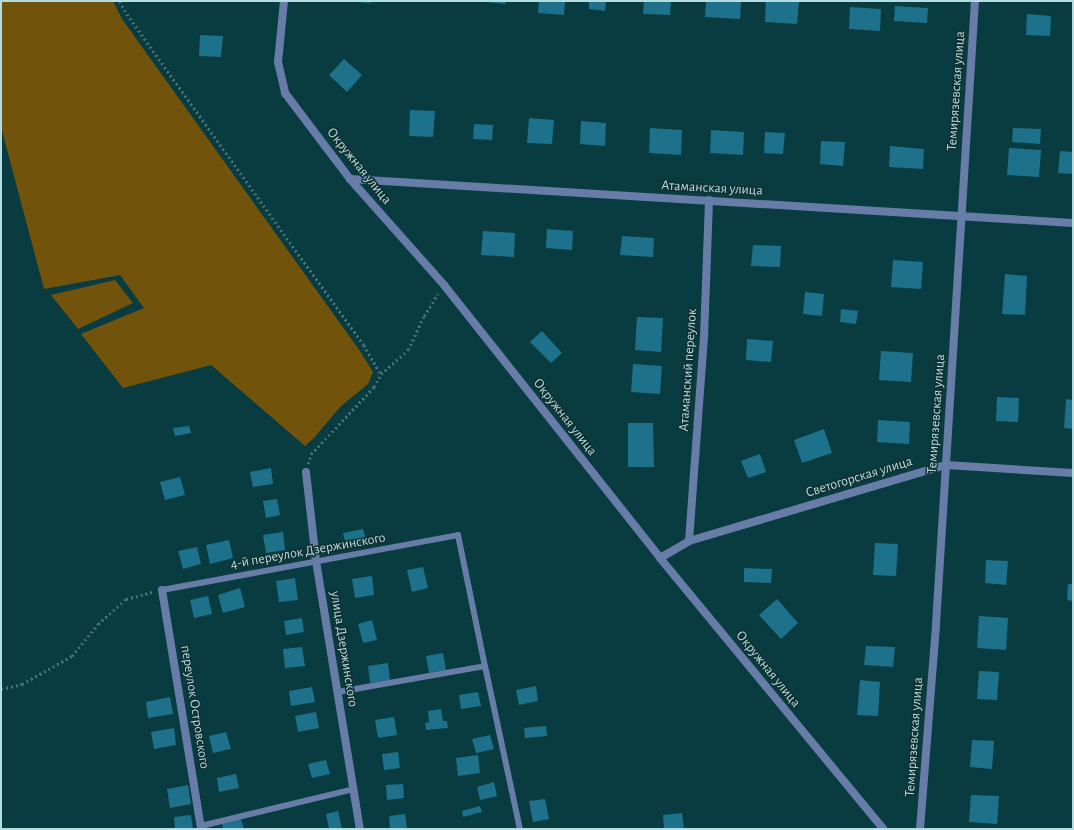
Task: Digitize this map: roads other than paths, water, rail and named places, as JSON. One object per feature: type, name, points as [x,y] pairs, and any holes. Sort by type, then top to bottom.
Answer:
[{"type":"street","name":"Окружная улица","points":[[284,1],[278,62],[285,93],[350,179],[444,285],[660,558],[883,829]]},
{"type":"street","name":"Темирязевская улица","points":[[920,829],[946,465],[975,1]]},
{"type":"street","name":"Атаманская улица","points":[[350,179],[1073,223]]},
{"type":"street","name":"Атаманский переулок","points":[[689,541],[704,337],[709,200]]},
{"type":"street","name":"Светогорская улица","points":[[660,558],[689,541],[946,465],[1073,473]]},
{"type":"street","name":"улица Дзержинского","points":[[306,472],[316,561],[360,829]]},
{"type":"street","name":"переулок Островского","points":[[162,590],[201,828]]},
{"type":"lane","name":"4-й переулок Дзержинского","points":[[162,590],[458,535],[485,666]]},
{"type":"lane","points":[[338,692],[485,666],[520,829]]},
{"type":"lane","points":[[201,828],[354,789]]}]
